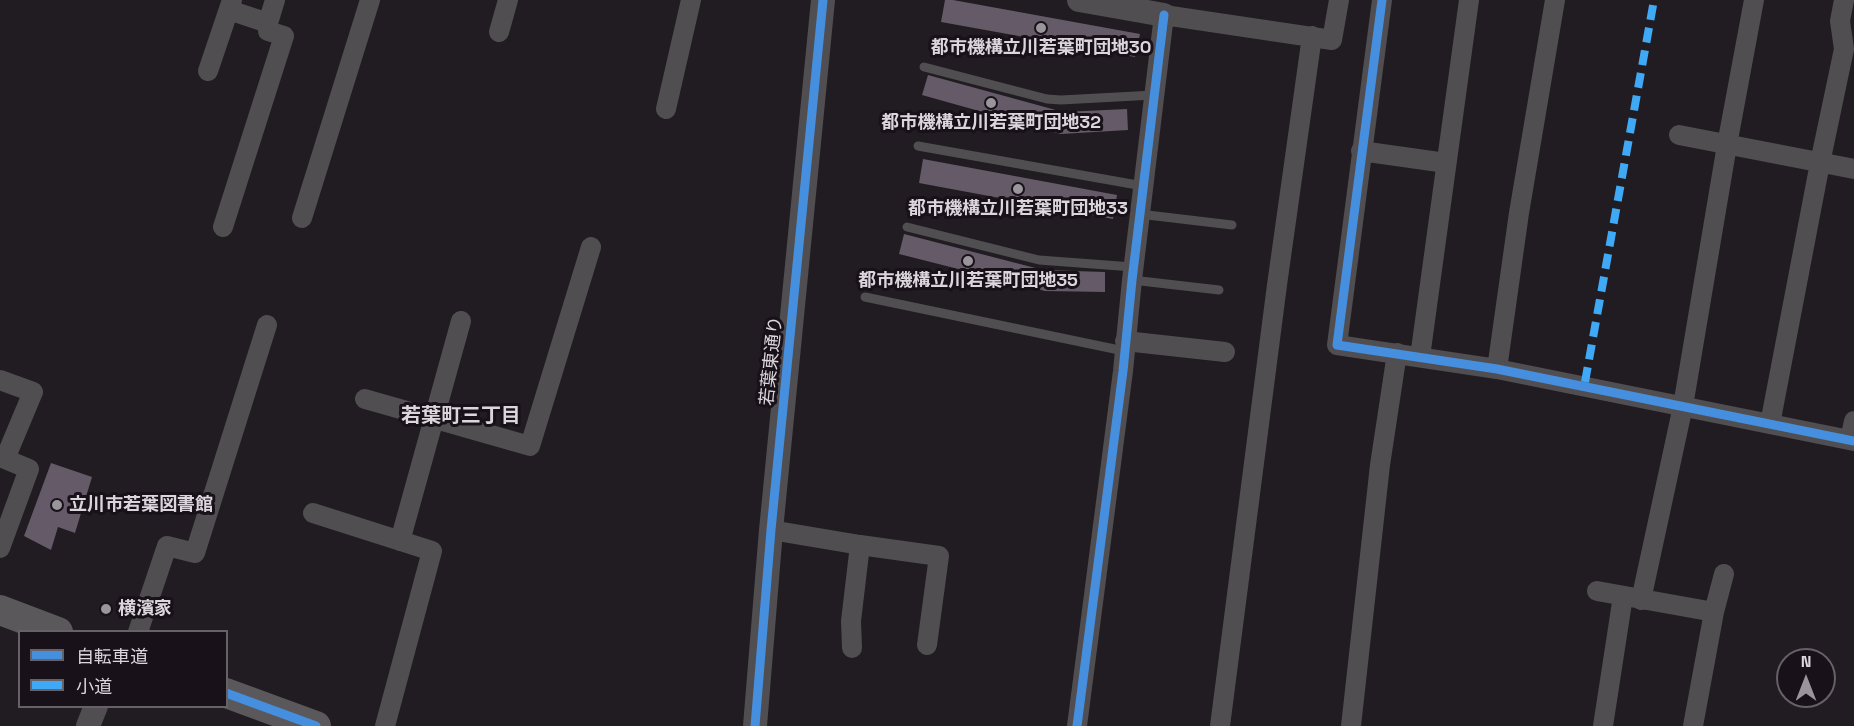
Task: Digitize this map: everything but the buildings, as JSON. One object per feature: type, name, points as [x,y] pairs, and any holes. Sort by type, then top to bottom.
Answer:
[{"type":"main road","points":[[0,610],[53,630]]},
{"type":"main road","points":[[228,694],[316,726]]},
{"type":"street","points":[[223,227],[284,36],[268,31],[275,0]]},
{"type":"street","points":[[302,218],[370,0]]},
{"type":"street","points":[[499,32],[508,0]]},
{"type":"street","points":[[666,109],[691,0]]},
{"type":"street","name":"若葉東通り","points":[[755,726],[771,530],[823,0]]},
{"type":"street","points":[[1079,0],[1332,40],[1339,0]]},
{"type":"street","points":[[1382,0],[1337,345],[1497,369],[1852,440],[1854,421]]},
{"type":"street","points":[[1420,357],[1469,0]]},
{"type":"street","points":[[1497,369],[1519,213],[1556,0]]},
{"type":"street","points":[[1603,726],[1632,598],[1683,406],[1754,0]]},
{"type":"street","points":[[1770,424],[1844,49],[1840,21],[1844,0]]},
{"type":"street","points":[[208,71],[231,5],[268,23]]},
{"type":"street","points":[[1077,726],[1123,371],[1132,273],[1164,15]]},
{"type":"street","points":[[1220,726],[1312,36]]},
{"type":"street","points":[[1679,135],[1854,169]]},
{"type":"street","points":[[1361,151],[1446,162]]},
{"type":"street","points":[[365,399],[530,446],[591,247]]},
{"type":"street","points":[[400,541],[461,321]]},
{"type":"street","points":[[139,630],[167,546],[195,553],[267,325]]},
{"type":"street","points":[[1124,346],[1226,352]]},
{"type":"street","points":[[1351,726],[1380,465],[1397,353]]},
{"type":"street","points":[[0,380],[33,392],[3,458],[29,469],[0,548]]},
{"type":"street","points":[[313,513],[432,550],[385,726]]},
{"type":"street","points":[[771,530],[939,556],[927,645]]},
{"type":"street","points":[[852,648],[850,621],[860,545]]},
{"type":"street","points":[[1694,726],[1714,612],[1724,574]]},
{"type":"street","points":[[1597,591],[1714,612]]},
{"type":"street","points":[[88,726],[95,708]]},
{"type":"lane","points":[[924,68],[1047,99],[1154,95]]},
{"type":"lane","points":[[918,146],[1143,186]]},
{"type":"lane","points":[[1139,214],[1232,225]]},
{"type":"lane","points":[[907,227],[1039,260],[1132,273],[1219,290]]},
{"type":"lane","points":[[865,297],[1124,346]]},
{"type":"marked path","points":[[1585,382],[1654,0]]},
{"type":"cycle path","points":[[755,726],[771,530],[823,0]]},
{"type":"cycle path","points":[[1382,0],[1337,345],[1497,369],[1854,441]]},
{"type":"cycle path","points":[[1077,726],[1123,371],[1164,15]]},
{"type":"cycle path","points":[[228,694],[316,726]]},
{"type":"place","name":"都市機構立川若葉町団地30","points":[[1041,28]]},
{"type":"place","name":"都市機構立川若葉町団地32","points":[[991,103]]},
{"type":"place","name":"都市機構立川若葉町団地33","points":[[1018,189]]},
{"type":"place","name":"都市機構立川若葉町団地35","points":[[968,261]]},
{"type":"place","name":"立川市若葉図書館","points":[[57,505]]},
{"type":"place","name":"横濱家","points":[[106,609]]},
{"type":"district","name":"若葉町三丁目","points":[[461,417]]}]
